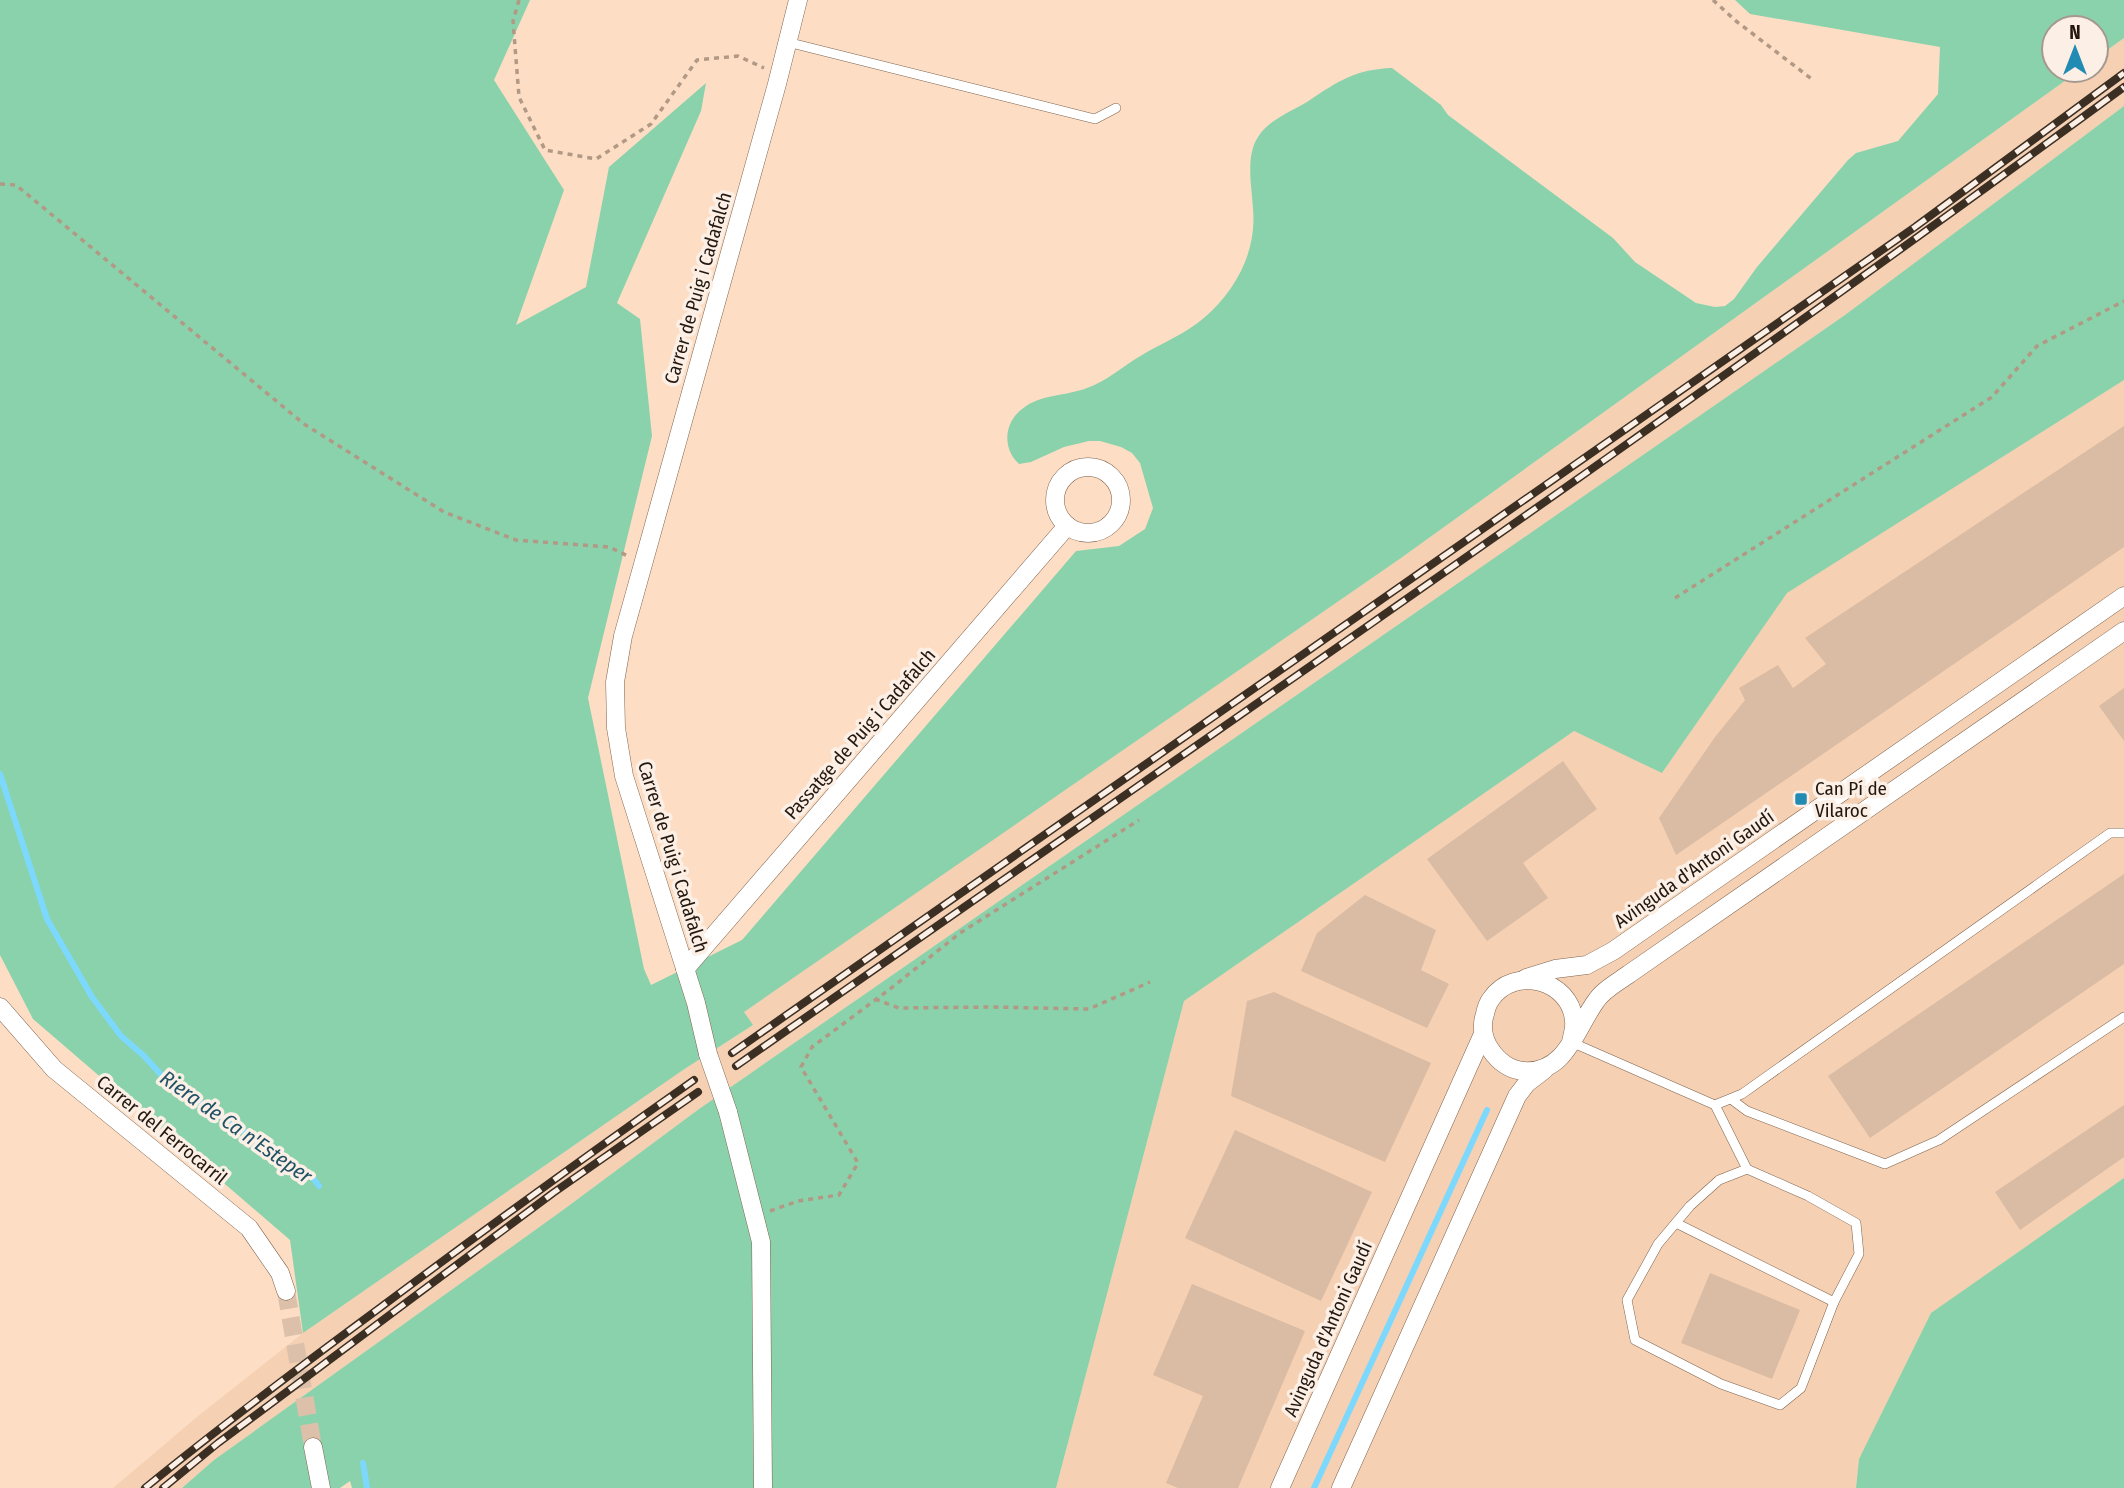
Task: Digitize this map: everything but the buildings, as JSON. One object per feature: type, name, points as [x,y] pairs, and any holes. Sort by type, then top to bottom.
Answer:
[{"type":"street","name":"Carrer de Puig i Cadafalch","points":[[763,1488],[761,1241],[728,1112],[624,776],[615,728],[615,682],[623,636],[779,74],[797,0]]},
{"type":"street","name":"Passatge de Puig i Cadafalch","points":[[685,969],[1066,526]]},
{"type":"street","name":"Avinguda d'Antoni Gaudí","points":[[1517,981],[1555,969],[1587,965],[1613,951],[2124,596]]},
{"type":"street","points":[[1340,1488],[1517,1096],[1527,1083],[1563,1056],[1597,999],[1629,974],[2124,631]]},
{"type":"street","points":[[1550,1066],[1535,1071],[1522,1071],[1497,1059],[1487,1046],[1483,1034],[1483,1018],[1490,999],[1502,988],[1517,981],[1541,981],[1552,986],[1564,996],[1570,1006],[1574,1022],[1571,1042]]},
{"type":"street","name":"Carrer del Ferrocarril","points":[[0,1007],[54,1069],[249,1228],[280,1273],[286,1291]]},
{"type":"street","name":"Avinguda d'Antoni Gaudí","points":[[1280,1488],[1483,1034]]},
{"type":"street","points":[[313,1447],[321,1488]]},
{"type":"lane","points":[[787,42],[1095,119],[1116,108]]},
{"type":"lane","points":[[1716,1105],[1742,1094],[2109,833],[2124,833]]},
{"type":"lane","points":[[1731,1099],[1747,1111],[1885,1164],[1939,1140],[2124,1017]]},
{"type":"lane","points":[[1571,1042],[1716,1105],[1747,1169],[1808,1196],[1856,1223],[1859,1254],[1834,1302],[1801,1388],[1780,1405],[1709,1378],[1635,1340],[1627,1300],[1658,1244],[1690,1206],[1719,1180],[1747,1169]]},
{"type":"lane","points":[[1676,1223],[1834,1302]]},
{"type":"path","points":[[519,0],[513,21],[519,97],[544,150],[596,159],[651,124],[697,61],[738,56],[779,74]]},
{"type":"path","points":[[1713,0],[1813,80]]},
{"type":"path","points":[[0,184],[16,185],[304,424],[444,512],[516,540],[609,547],[643,563]]},
{"type":"path","points":[[1675,598],[1992,397],[2037,346],[2124,301]]},
{"type":"path","points":[[754,1216],[799,1201],[839,1195],[858,1163],[801,1067],[812,1048],[960,933],[1139,820]]},
{"type":"path","points":[[875,999],[899,1008],[1089,1009],[1150,982]]},
{"type":"shaded area","points":[[2124,38],[2124,106],[1845,315],[699,1109],[214,1460],[182,1488],[113,1488],[303,1333],[683,1070],[753,1025],[743,1012],[1401,558],[2061,84],[2110,84],[2110,48]]},
{"type":"shaded area","points":[[2124,380],[2124,1178],[1931,1313],[1859,1459],[1856,1488],[1056,1488],[1184,1001],[1574,731],[1663,772],[1786,593]]},
{"type":"green space","points":[[0,0],[530,0],[494,80],[564,190],[516,325],[586,287],[609,167],[706,83],[701,111],[617,303],[640,319],[652,436],[588,698],[644,969],[651,985],[742,940],[1076,551],[1119,546],[1145,529],[1153,508],[1140,463],[1132,453],[1100,441],[1089,441],[1064,447],[1031,462],[1019,464],[1010,451],[1007,436],[1009,428],[1016,415],[1029,404],[1094,385],[1190,328],[1226,295],[1242,269],[1252,240],[1250,172],[1254,145],[1263,131],[1275,120],[1348,77],[1392,68],[1441,105],[1448,115],[1613,238],[1635,262],[1696,303],[1725,306],[1734,299],[1757,267],[1848,160],[1856,153],[1898,141],[1938,94],[1940,47],[1750,14],[1735,0],[2124,0],[2124,38],[2110,48],[2110,14],[2040,14],[2040,84],[2061,84],[1401,558],[744,1012],[753,1025],[683,1070],[303,1333],[290,1240],[33,1019],[0,955]]},
{"type":"green space","points":[[2124,106],[2124,380],[1787,593],[1662,773],[1574,731],[1184,1001],[1056,1488],[352,1488],[350,1481],[340,1488],[182,1488],[214,1460],[699,1109],[1845,315]]},
{"type":"green space","points":[[2124,1178],[2124,1488],[1856,1488],[1859,1459],[1931,1313]]},
{"type":"waterway","name":"Riera de Ca n'Esteper","points":[[0,774],[47,919],[92,997],[121,1036],[164,1078],[313,1178],[319,1186]]},
{"type":"waterway","points":[[1314,1488],[1487,1110]]},
{"type":"waterway","name":"Riera de Ca n'Esteper","points":[[363,1463],[367,1488]]},
{"type":"tunnel","points":[[286,1291],[313,1447]]},
{"type":"railway","points":[[732,1053],[1915,227],[2124,73]]},
{"type":"railway","points":[[736,1066],[1606,459],[2124,87]]},
{"type":"railway","points":[[145,1488],[321,1351],[694,1080]]},
{"type":"railway","points":[[163,1488],[218,1443],[553,1193],[698,1092]]},
{"type":"place","name":"Can Pí de Vilaroc","points":[[1801,799]]}]
